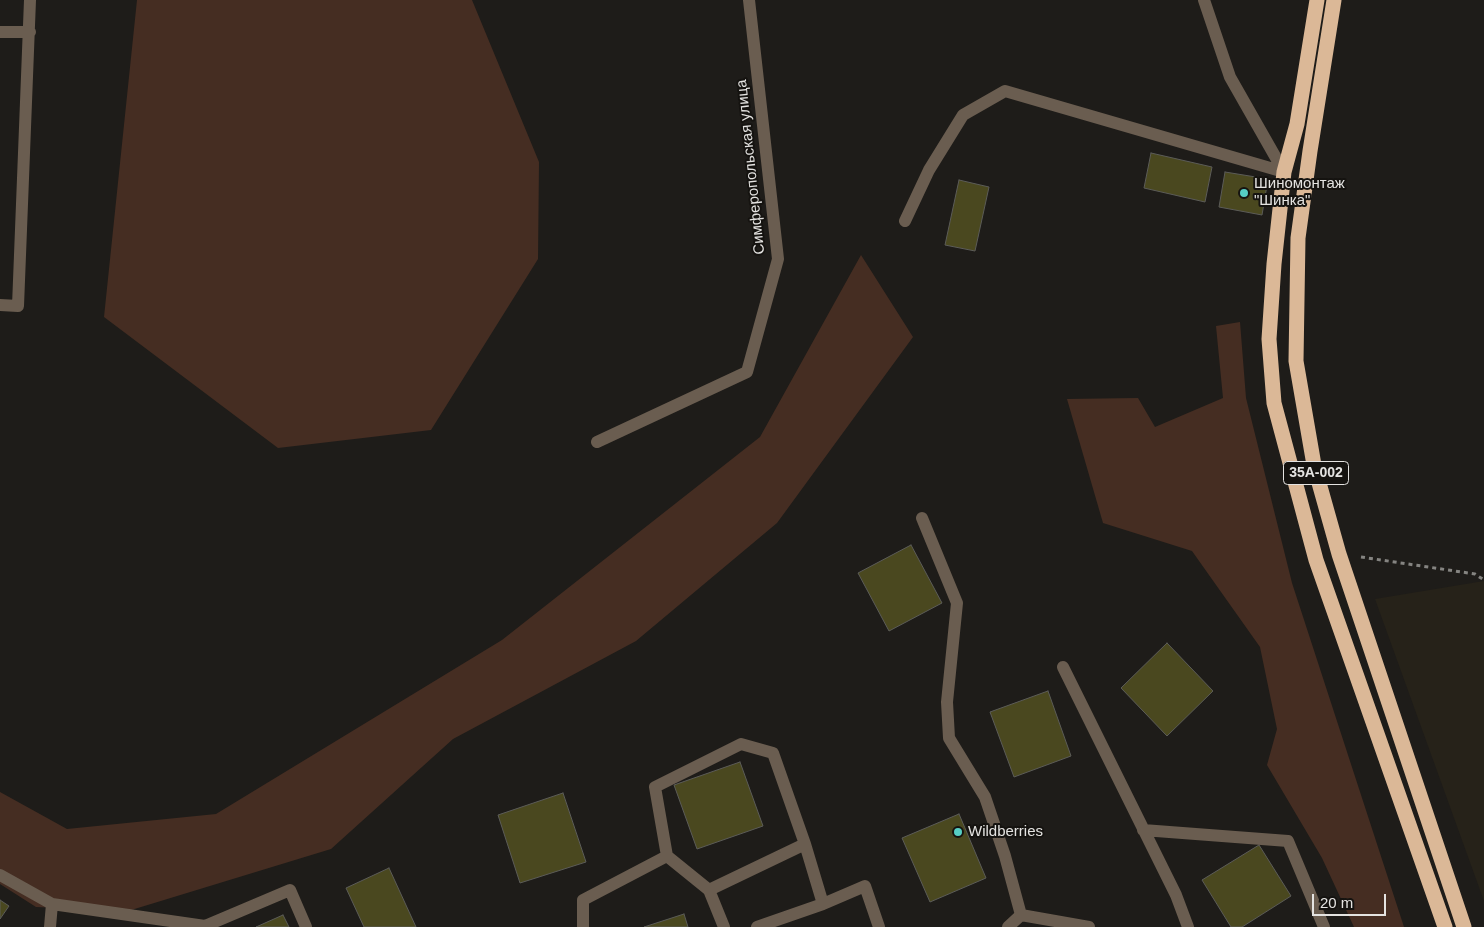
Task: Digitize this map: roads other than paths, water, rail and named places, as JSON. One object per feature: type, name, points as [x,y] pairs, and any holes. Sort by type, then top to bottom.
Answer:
[{"type":"highway","name":"35А-002","points":[[1317,0],[1297,124],[1284,172],[1274,264],[1269,339],[1274,403],[1316,560],[1445,927]]},
{"type":"highway","name":"35А-002","points":[[1334,0],[1298,238],[1296,362],[1314,465],[1339,554],[1464,927]]},
{"type":"street","points":[[0,305],[18,306],[30,0]]},
{"type":"street","name":"Симферопольская улица","points":[[597,442],[747,372],[778,259],[749,0]]},
{"type":"street","points":[[1204,0],[1230,77],[1284,172]]},
{"type":"street","points":[[0,32],[30,32]]},
{"type":"street","points":[[905,221],[928,170],[963,115],[1005,91],[1284,172]]},
{"type":"street","points":[[922,518],[957,603],[946,702],[949,738],[985,798],[1006,856],[1021,915]]},
{"type":"street","points":[[1063,667],[1176,895],[1188,927]]},
{"type":"street","points":[[724,927],[709,890],[667,856],[655,787],[741,744],[772,753],[805,844],[823,904]]},
{"type":"street","points":[[1143,830],[1288,841],[1324,927]]},
{"type":"street","points":[[709,890],[805,844]]},
{"type":"street","points":[[583,927],[583,900],[667,856]]},
{"type":"street","points":[[0,875],[52,904],[206,926],[290,890],[306,927]]},
{"type":"street","points":[[757,927],[823,904],[865,886],[879,927]]},
{"type":"street","points":[[50,927],[52,904]]},
{"type":"street","points":[[1008,927],[1021,915]]},
{"type":"street","points":[[1021,915],[1089,927]]},
{"type":"place","name":"Шиномонтаж \"Шинка\"","points":[[1244,193]]},
{"type":"place","name":"Wildberries","points":[[958,832]]}]
